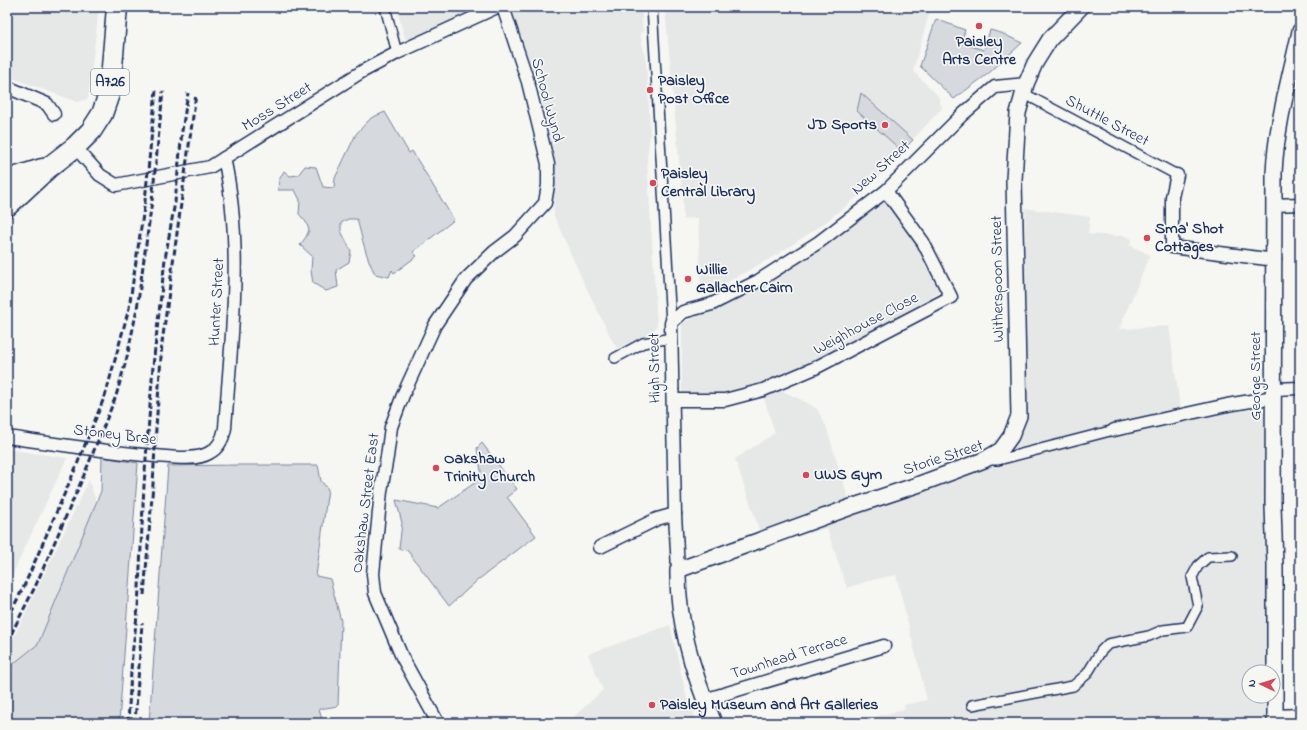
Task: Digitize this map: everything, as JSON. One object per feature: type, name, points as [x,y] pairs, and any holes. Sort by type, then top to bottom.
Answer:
[{"type":"main road","name":"A726","points":[[7,206],[48,168],[75,146],[91,130],[102,114],[110,91],[117,7]]},
{"type":"main road","name":"A726","points":[[7,180],[48,168]]},
{"type":"street","points":[[385,7],[397,53]]},
{"type":"street","name":"Moss Street","points":[[75,146],[100,175],[116,185],[210,167],[363,72],[397,53],[497,7]]},
{"type":"street","name":"School Wynd","points":[[503,7],[528,82],[548,164],[548,185],[545,203]]},
{"type":"street","name":"High Street","points":[[652,7],[672,323],[675,514],[678,585],[680,604],[691,659],[704,700],[714,723]]},
{"type":"street","points":[[1024,88],[1035,63],[1050,39],[1081,7]]},
{"type":"street","name":"George Street","points":[[1275,719],[1275,151],[1282,111],[1300,31]]},
{"type":"street","points":[[7,87],[47,104],[54,114]]},
{"type":"street","name":"New Street","points":[[672,323],[682,312],[712,304],[758,281],[819,242],[886,191],[962,115],[995,87],[1024,88]]},
{"type":"street","name":"Shuttle Street","points":[[1024,88],[1177,175]]},
{"type":"street","name":"Witherspoon Street","points":[[984,460],[1001,450],[1011,436],[1019,416],[1014,180],[1018,113],[1024,88]]},
{"type":"street","name":"Hunter Street","points":[[217,447],[223,437],[225,428],[235,300],[235,252],[229,181],[224,158]]},
{"type":"street","points":[[1177,175],[1172,197],[1172,247],[1274,260]]},
{"type":"street","name":"Weighhouse Close","points":[[674,400],[725,400],[763,390],[815,368],[951,297],[923,242],[886,191]]},
{"type":"street","name":"Oakshaw Street East","points":[[438,723],[402,657],[375,593],[373,574],[380,499],[391,427],[403,395],[435,325],[466,279],[494,252],[515,236],[545,203]]},
{"type":"street","points":[[1275,205],[1300,204]]},
{"type":"street","points":[[615,358],[643,343],[672,338]]},
{"type":"street","name":"Storie Street","points":[[678,570],[984,460],[998,460],[1114,430],[1300,388]]},
{"type":"street","name":"Stoney Brae","points":[[7,437],[128,453],[174,457],[201,456],[209,454],[217,447]]},
{"type":"street","points":[[600,547],[657,519],[675,514]]},
{"type":"street","points":[[972,705],[1073,686],[1087,674],[1101,651],[1108,644],[1149,636],[1163,630],[1187,627],[1198,606],[1192,577],[1198,566],[1208,557],[1232,556]]},
{"type":"street","name":"Townhead Terrace","points":[[704,700],[884,646]]},
{"type":"street","points":[[1275,719],[1300,715]]},
{"type":"shaded area","points":[[7,7],[63,13],[64,7],[99,7],[88,99],[77,102],[7,76]]},
{"type":"shaded area","points":[[396,7],[491,7],[406,41]]},
{"type":"shaded area","points":[[514,7],[641,7],[643,32],[640,33],[646,62],[649,108],[650,134],[647,159],[657,325],[652,334],[617,348],[584,283],[554,216],[553,152],[537,81],[500,10]]},
{"type":"shaded area","points":[[665,7],[931,7],[913,71],[938,96],[942,108],[867,189],[826,222],[778,254],[709,292],[704,292],[701,287],[698,218],[683,219],[683,204]]},
{"type":"shaded area","points":[[936,19],[965,30],[961,43],[984,50],[990,30],[1001,33],[1022,43],[989,73],[954,99],[920,66]]},
{"type":"shaded area","name":"JD Sports","points":[[861,93],[913,140],[902,151],[857,111]]},
{"type":"shaded area","points":[[385,112],[409,153],[412,151],[454,220],[413,252],[417,256],[394,273],[392,270],[389,277],[375,274],[367,254],[357,219],[348,219],[341,223],[341,231],[351,251],[349,262],[336,270],[338,287],[326,291],[313,283],[311,271],[312,256],[300,245],[309,230],[306,222],[299,214],[300,200],[295,190],[278,190],[279,180],[284,171],[290,176],[298,175],[305,166],[316,167],[323,187],[334,188],[335,178],[356,134],[371,118]]},
{"type":"shaded area","points":[[888,197],[945,289],[812,365],[749,391],[682,400],[682,323],[722,305],[824,245]]},
{"type":"shaded area","points":[[1025,208],[1090,217],[1088,234],[1123,235],[1132,239],[1129,245],[1150,255],[1119,329],[1169,326],[1181,415],[1234,409],[1266,411],[1268,664],[1241,664],[1241,704],[1268,704],[1269,723],[852,723],[905,709],[904,705],[927,700],[896,575],[871,580],[847,588],[827,528],[763,546],[757,523],[735,459],[775,433],[763,395],[780,390],[817,409],[826,426],[851,507],[998,460],[1025,424]]},
{"type":"shaded area","points":[[482,443],[517,489],[507,497],[536,536],[479,579],[449,606],[407,550],[399,549],[402,523],[396,500],[438,508],[476,482],[481,471],[477,448]]},
{"type":"shaded area","points":[[7,449],[67,458],[7,586]]},
{"type":"shaded area","points":[[102,457],[138,463],[119,723],[7,723],[7,675],[13,664],[38,644],[101,491]]},
{"type":"shaded area","points":[[318,465],[321,481],[328,489],[316,576],[330,579],[341,621],[338,706],[319,709],[323,723],[149,723],[168,466]]},
{"type":"shaded area","points":[[89,480],[100,515],[7,723],[7,652]]},
{"type":"shaded area","points":[[670,625],[687,699],[698,723],[567,723],[603,690],[588,654]]},
{"type":"railway","points":[[7,620],[25,584],[74,472],[106,393],[129,308],[145,201],[156,90]]},
{"type":"railway","points":[[7,642],[35,587],[84,475],[116,396],[127,357],[137,309],[152,201],[163,91]]},
{"type":"railway","points":[[128,723],[132,655],[138,608],[144,485],[153,366],[165,259],[175,202],[182,131],[188,93]]},
{"type":"railway","points":[[144,595],[162,343],[196,94]]},
{"type":"railway","points":[[135,723],[142,623]]},
{"type":"place","name":"Paisley Arts Centre","points":[[979,26]]},
{"type":"place","name":"Paisley Post Office","points":[[650,90]]},
{"type":"place","name":"JD Sports","points":[[885,125]]},
{"type":"place","name":"Paisley Central Library","points":[[653,183]]},
{"type":"place","name":"Sma' Shot Cottages","points":[[1147,238]]},
{"type":"place","name":"Willie Gallacher Cairn","points":[[688,279]]},
{"type":"place","name":"Oakshaw Trinity Church","points":[[436,468]]},
{"type":"place","name":"UWS Gym","points":[[806,475]]},
{"type":"place","name":"Paisley Museum and Art Galleries","points":[[652,705]]}]
